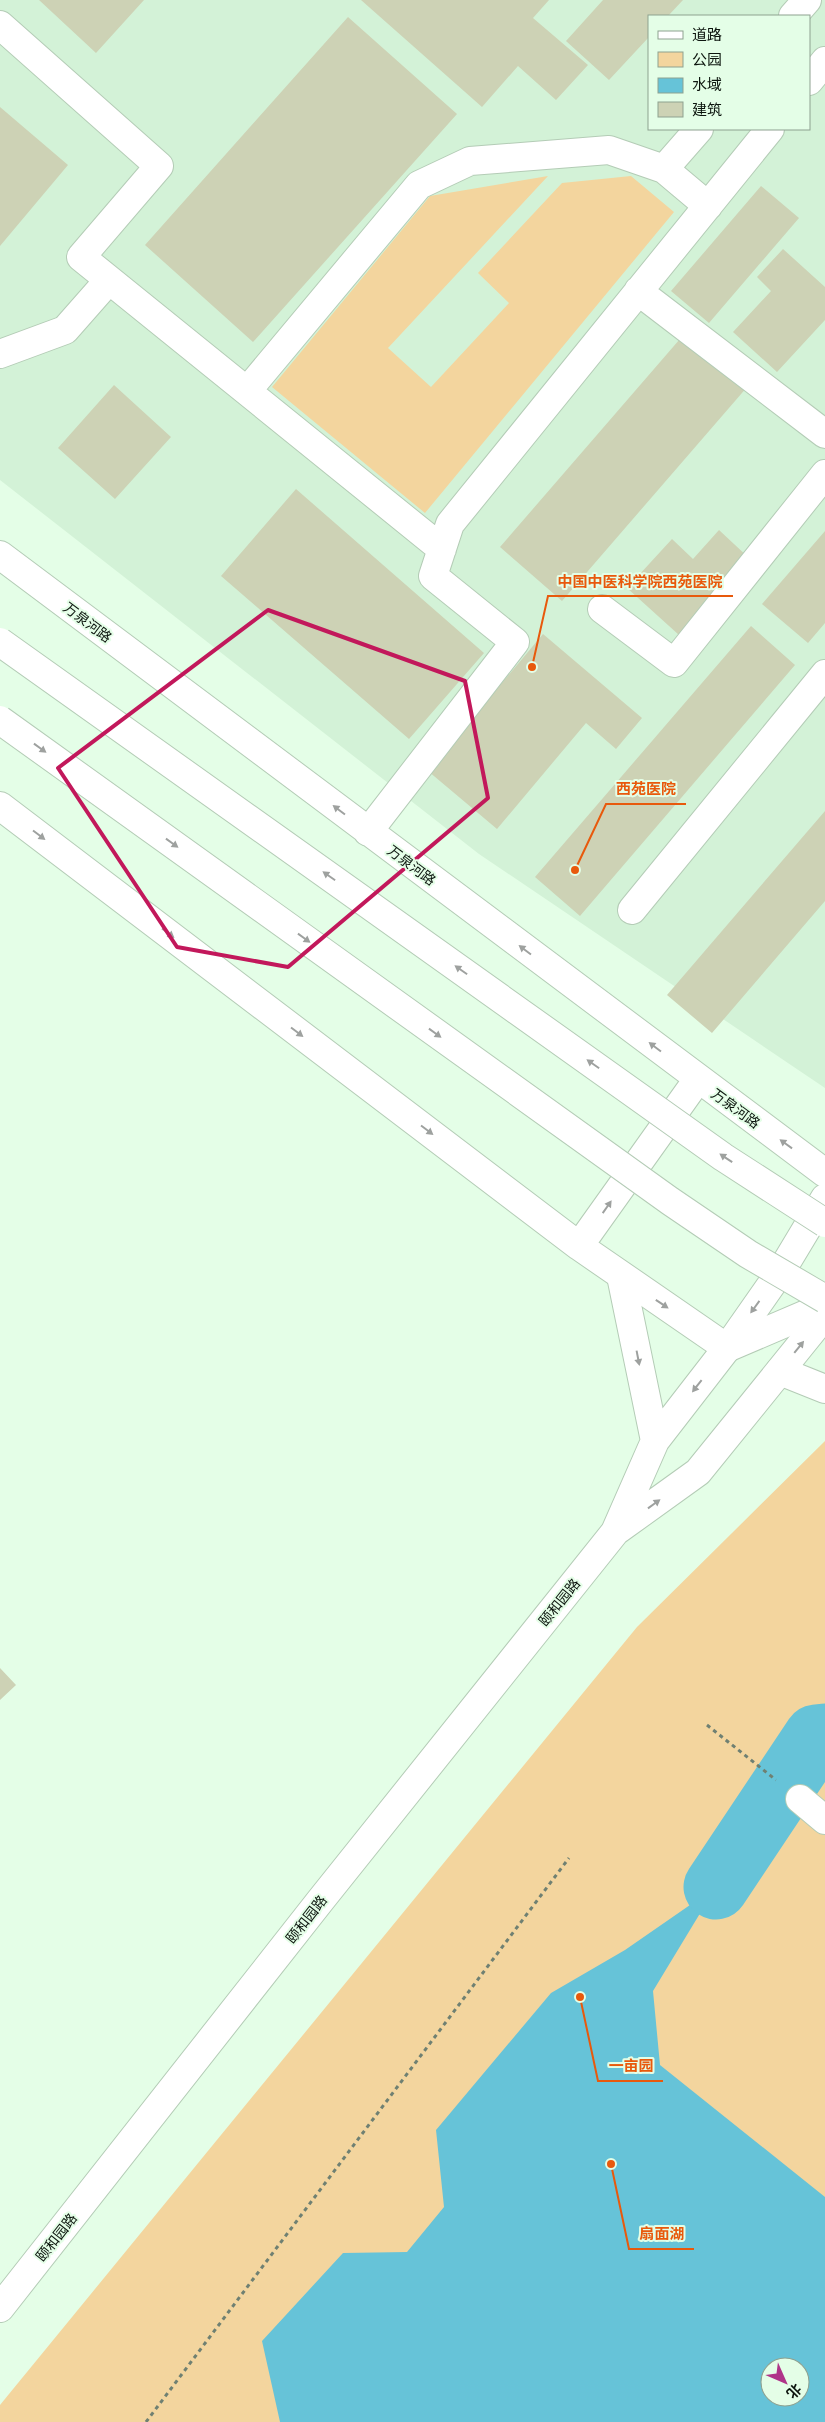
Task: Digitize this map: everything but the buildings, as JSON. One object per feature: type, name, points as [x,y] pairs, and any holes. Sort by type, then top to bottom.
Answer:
[{"type":"main road","points":[[794,15],[807,0]]},
{"type":"main road","points":[[0,24],[159,166],[81,257],[442,548]]},
{"type":"main road","points":[[810,80],[825,61]]},
{"type":"main road","points":[[664,170],[698,130]]},
{"type":"main road","points":[[368,832],[515,642],[433,576],[450,524],[769,130]]},
{"type":"main road","points":[[247,391],[419,185],[470,161],[609,150],[664,170],[708,206]]},
{"type":"main road","points":[[0,354],[64,330],[109,280]]},
{"type":"main road","points":[[638,291],[825,434]]},
{"type":"main road","points":[[602,609],[674,663],[825,474]]},
{"type":"main road","name":"万泉河路","points":[[0,555],[825,1173]]},
{"type":"main road","points":[[0,642],[723,1157],[825,1224]]},
{"type":"main road","points":[[632,910],[825,674]]},
{"type":"main road","points":[[0,720],[670,1201],[748,1254],[825,1299]]},
{"type":"main road","points":[[0,806],[579,1246],[726,1348],[825,1306]]},
{"type":"main road","points":[[579,1246],[698,1079]]},
{"type":"main road","points":[[634,1168],[825,1294]]},
{"type":"main road","name":"颐和园路","points":[[0,2308],[314,1908],[615,1532],[655,1440],[726,1348],[784,1268],[825,1198]]},
{"type":"main road","points":[[621,1276],[655,1440]]},
{"type":"main road","name":"颐和园路","points":[[615,1532],[698,1472],[825,1315]]},
{"type":"main road","points":[[780,1371],[825,1389]]},
{"type":"main road","points":[[800,1799],[825,1820]]},
{"type":"path","points":[[706,1725],[766,1772]]},
{"type":"path","points":[[146,2422],[569,1858]]},
{"type":"highlighted area","points":[[268,610],[465,681],[488,798],[288,967],[177,947],[58,768]]},
{"type":"shaded area","points":[[0,0],[825,0],[825,1088],[479,854],[0,480]]},
{"type":"green space","points":[[548,176],[388,348],[431,387],[509,303],[478,273],[562,183],[631,176],[674,212],[425,513],[272,387],[430,196]]},
{"type":"green space","points":[[825,1441],[825,2422],[0,2422],[0,2405],[637,1627]]},
{"type":"water","points":[[716,1887],[653,1991],[660,2065],[825,2197],[825,2422],[280,2422],[262,2341],[343,2253],[407,2252],[444,2207],[436,2130],[551,1993],[625,1950]]},
{"type":"waterway","points":[[716,1887],[816,1737],[825,1736]]},
{"type":"place","name":"中国中医科学院西苑医院","points":[[532,667]]},
{"type":"place","name":"西苑医院","points":[[575,870]]},
{"type":"place","name":"一亩园","points":[[580,1997]]},
{"type":"place","name":"扇面湖","points":[[611,2164]]}]
